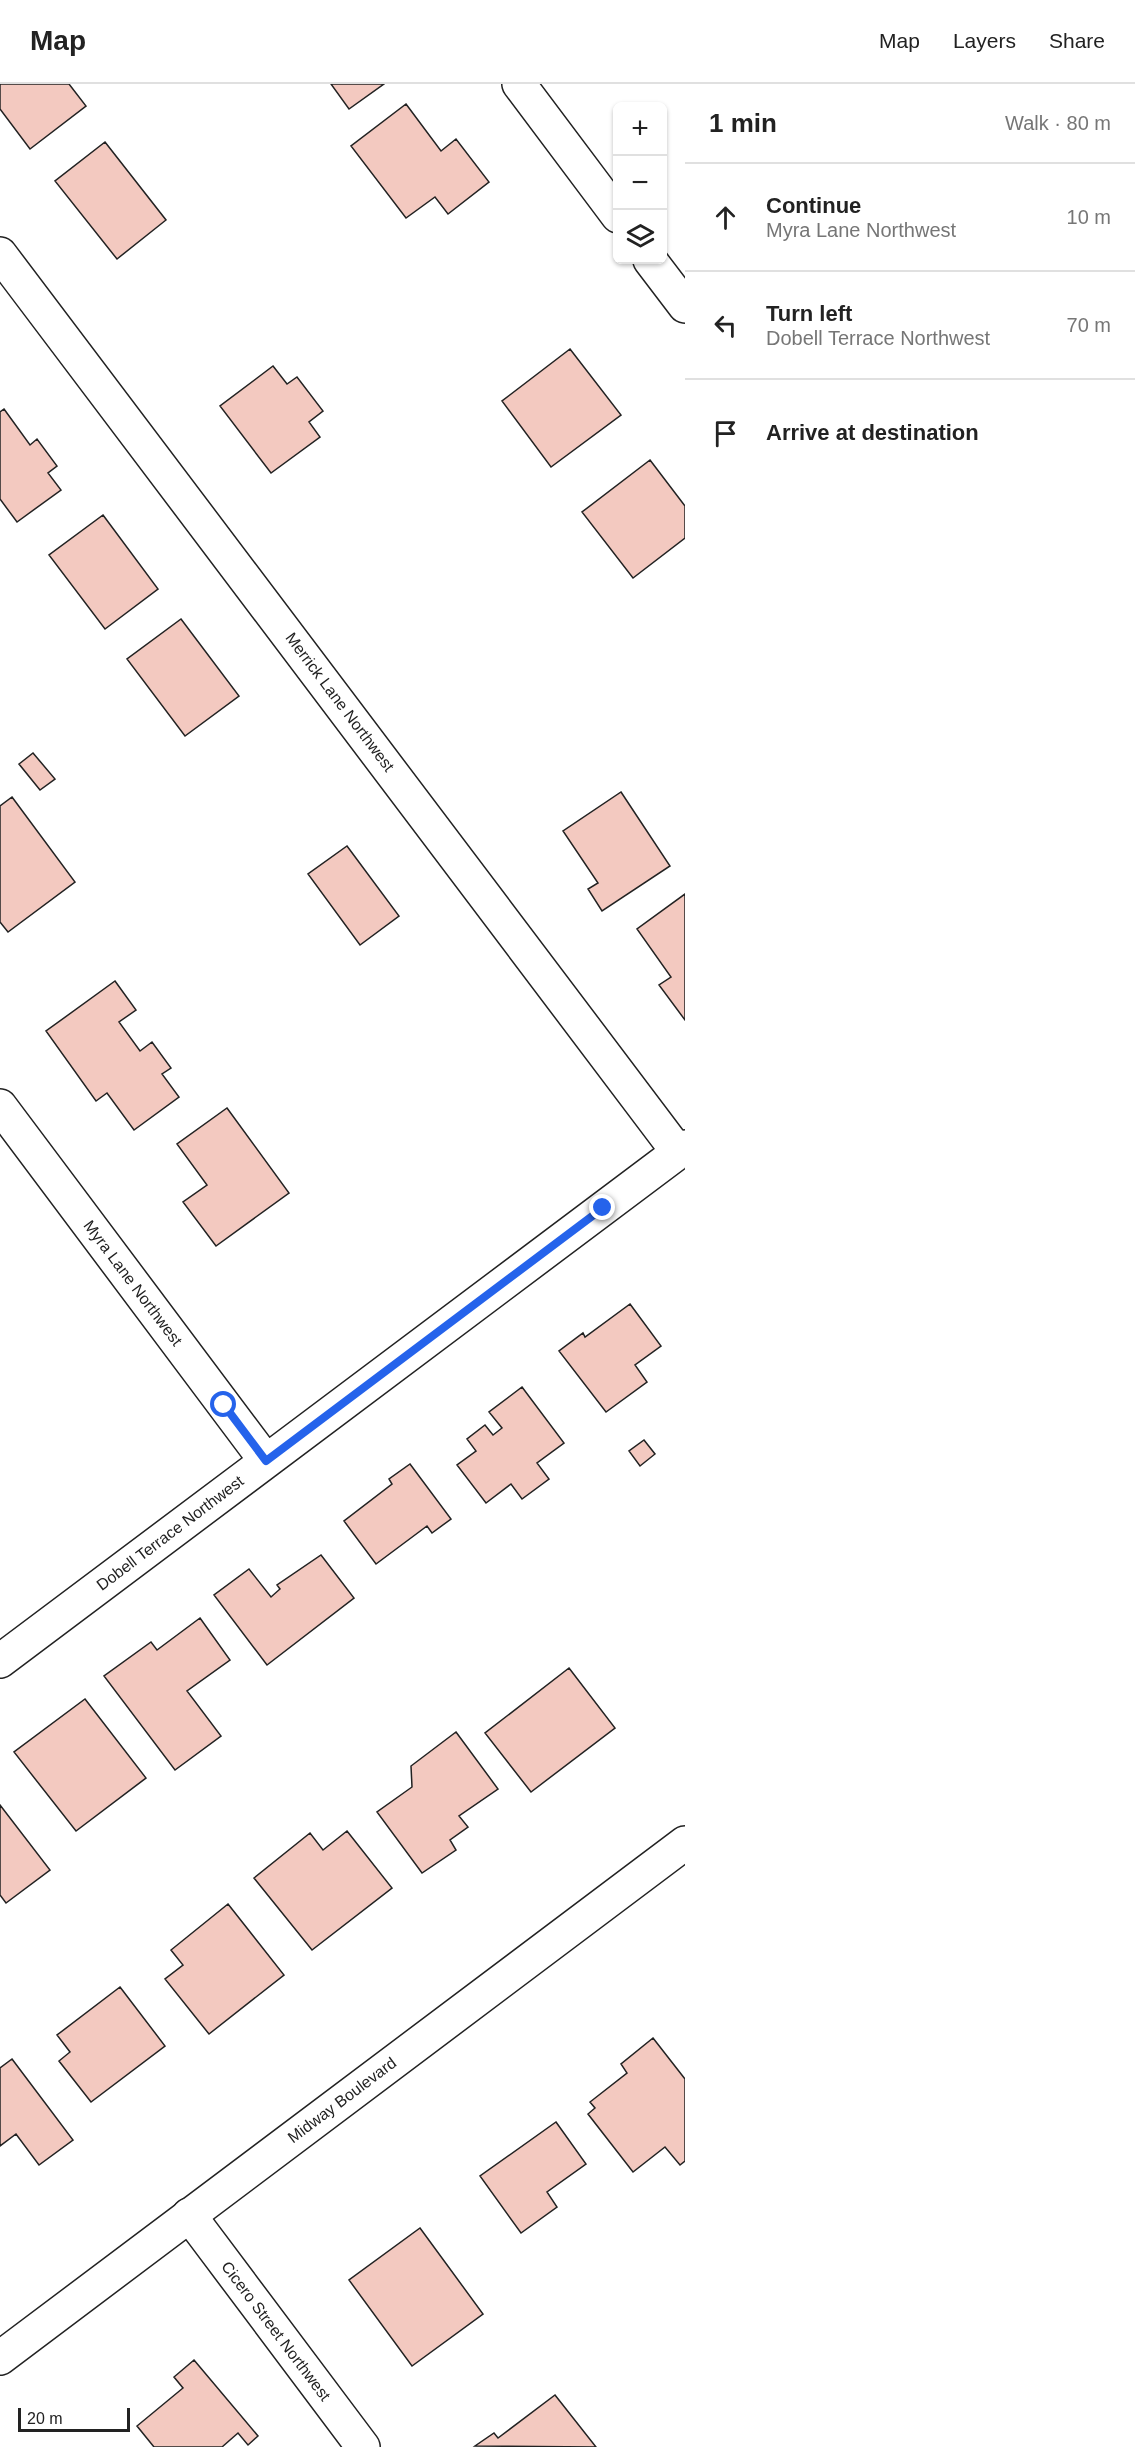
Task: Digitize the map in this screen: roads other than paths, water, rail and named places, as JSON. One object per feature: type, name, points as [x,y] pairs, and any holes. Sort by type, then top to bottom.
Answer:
[{"type":"street","points":[[519,84],[614,210]]},
{"type":"street","name":"Merrick Lane Northwest","points":[[0,254],[681,1150]]},
{"type":"street","points":[[653,264],[685,306]]},
{"type":"street","name":"Myra Lane Northwest","points":[[0,1106],[266,1461]]},
{"type":"street","name":"Dobell Terrace Northwest","points":[[0,1661],[681,1150]]},
{"type":"street","name":"Midway Boulevard","points":[[0,2358],[685,1843]]},
{"type":"street","name":"Cicero Street Northwest","points":[[189,2215],[363,2447]]}]
